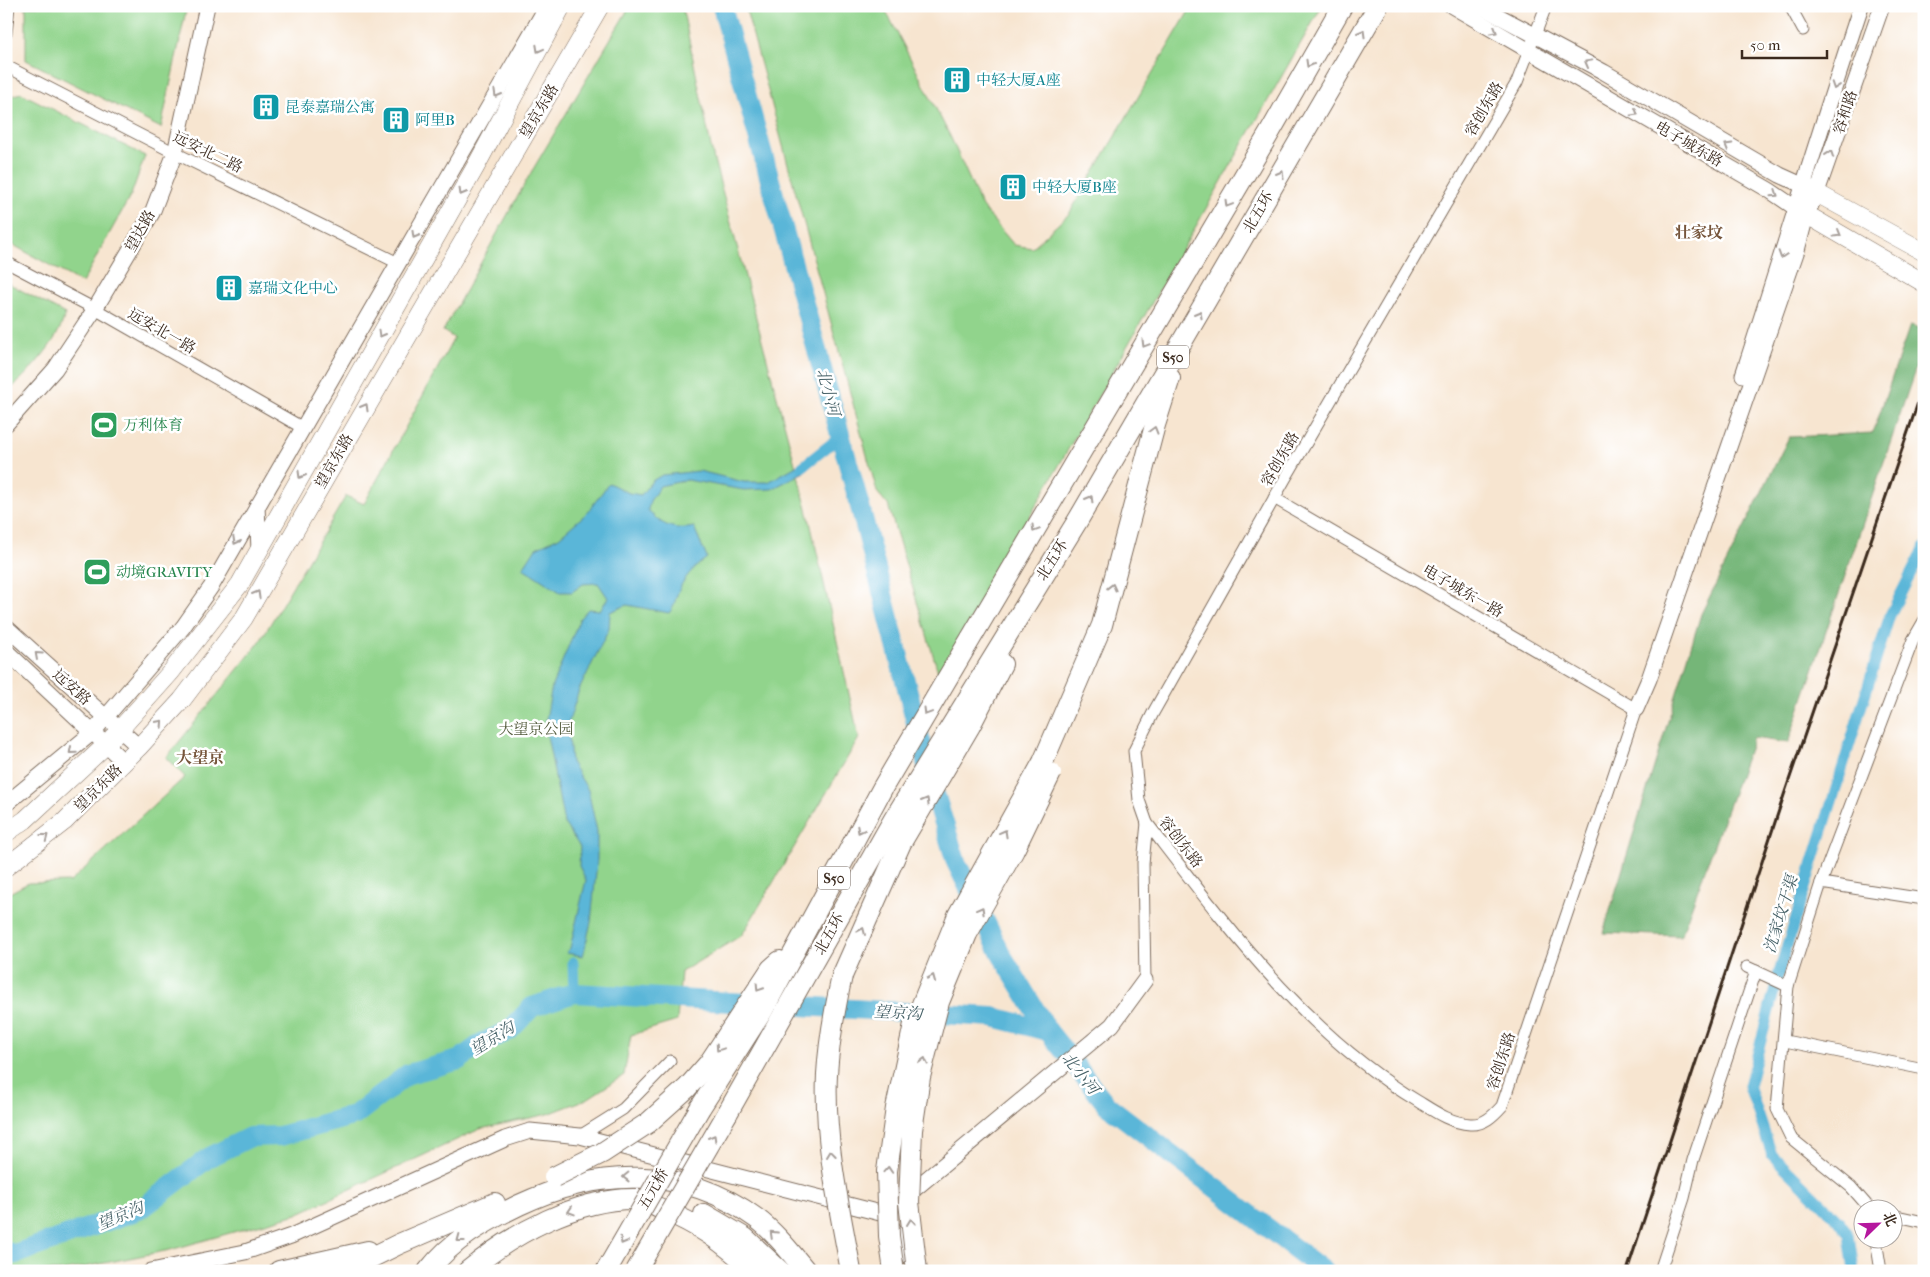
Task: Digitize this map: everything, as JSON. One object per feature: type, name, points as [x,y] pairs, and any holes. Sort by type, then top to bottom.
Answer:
[{"type":"highway","name":"北五环","points":[[755,1009],[778,970],[798,944],[883,787],[1270,132],[1342,6]]},
{"type":"highway","name":"北五环","points":[[727,1114],[894,819],[963,704],[1078,520],[1378,6]]},
{"type":"highway","points":[[918,1271],[909,1202],[912,1130],[920,1078],[939,1002],[967,934],[1014,850],[1102,625],[1155,425],[1181,345]]},
{"type":"highway","points":[[850,1271],[835,1184],[827,1110],[829,1046],[842,976],[901,843],[970,726],[1078,520]]},
{"type":"highway","points":[[894,1271],[889,1236],[887,1171],[896,1108],[914,1024],[958,915],[1047,768]]},
{"type":"highway","points":[[344,1271],[399,1244],[554,1177],[602,1153],[648,1122],[686,1088],[755,1009]]},
{"type":"highway","name":"五元桥","points":[[606,1271],[755,1009]]},
{"type":"highway","name":"五元桥","points":[[636,1271],[727,1114]]},
{"type":"highway","points":[[428,1271],[440,1255],[480,1225],[537,1196],[599,1178],[630,1176],[677,1182],[704,1189],[757,1218],[806,1271]]},
{"type":"highway","points":[[639,1199],[711,1233],[754,1271]]},
{"type":"highway","points":[[468,1271],[511,1240],[542,1222],[596,1204],[639,1199],[670,1202],[701,1213],[745,1238],[780,1271]]},
{"type":"highway","points":[[278,1271],[399,1244]]},
{"type":"main road","name":"望京东路","points":[[6,833],[25,820],[106,745],[171,672],[240,584],[476,166],[562,6]]},
{"type":"main road","name":"望京东路","points":[[6,867],[65,821],[139,747],[182,700],[244,618],[600,6]]},
{"type":"main road","name":"电子城东路","points":[[1810,189],[1924,252]]},
{"type":"main road","name":"电子城东路","points":[[1801,212],[1924,283]]},
{"type":"street","points":[[6,33],[9,6]]},
{"type":"street","name":"望达路","points":[[6,424],[55,369],[95,309],[152,213],[175,153],[207,6]]},
{"type":"street","points":[[6,804],[93,732],[183,627],[211,587],[257,504],[303,428],[547,6]]},
{"type":"street","name":"电子城东路","points":[[1452,6],[1769,190],[1801,212]]},
{"type":"street","name":"电子城东路","points":[[1480,6],[1534,36],[1589,63],[1764,166],[1810,189]]},
{"type":"street","name":"容创东路","points":[[1546,6],[1517,82],[1274,498],[1153,713],[1134,751],[1139,800],[1147,823],[1256,961],[1327,1033],[1396,1088],[1451,1121],[1472,1125],[1490,1120],[1502,1106],[1636,709]]},
{"type":"street","points":[[1790,6],[1803,30]]},
{"type":"street","name":"容和路","points":[[1810,189],[1861,6]]},
{"type":"street","name":"容和路","points":[[1636,709],[1641,678],[1801,212],[1882,6]]},
{"type":"street","name":"远安北二路","points":[[6,66],[175,153],[398,263]]},
{"type":"street","points":[[448,178],[476,166]]},
{"type":"street","name":"远安北一路","points":[[6,262],[95,309],[303,428]]},
{"type":"street","name":"电子城东一路","points":[[1274,498],[1636,709]]},
{"type":"street","points":[[257,504],[258,550]]},
{"type":"street","points":[[1862,1200],[1851,1187],[1791,1138],[1776,1109],[1788,986],[1820,883],[1913,640],[1924,621]]},
{"type":"street","name":"远安路","points":[[6,627],[139,747]]},
{"type":"street","name":"远安路","points":[[6,651],[124,762]]},
{"type":"street","points":[[884,1214],[1112,1025],[1145,980],[1143,863],[1147,823]]},
{"type":"street","points":[[1820,883],[1924,899]]},
{"type":"street","points":[[1660,1271],[1684,1198],[1693,1160],[1752,969],[1788,986]]},
{"type":"street","points":[[1784,1041],[1924,1069]]},
{"type":"street","points":[[580,1136],[623,1109],[670,1061]]},
{"type":"street","points":[[151,1271],[245,1252],[291,1236],[496,1143],[530,1131],[580,1136],[884,1214],[918,1271]]},
{"type":"street","points":[[1902,1217],[1924,1222]]},
{"type":"street","points":[[1878,1250],[1881,1271]]},
{"type":"green space","points":[[26,6],[187,6],[161,128],[26,60]]},
{"type":"green space","name":"大望京公园","points":[[630,6],[682,6],[713,156],[808,513],[859,738],[742,935],[681,972],[677,1021],[631,1035],[624,1075],[587,1099],[548,1114],[480,1129],[297,1214],[170,1250],[84,1267],[60,1271],[6,1271],[6,895],[28,883],[70,882],[185,777],[166,758],[259,643],[346,496],[364,504],[454,338],[443,331],[529,176]]},
{"type":"green space","points":[[745,6],[886,6],[886,11],[951,138],[982,207],[1014,245],[1032,248],[1069,214],[1192,6],[1322,6],[939,675],[888,505],[877,492]]},
{"type":"green space","points":[[21,93],[145,156],[131,195],[82,283],[6,241],[6,100],[8,97]]},
{"type":"green space","points":[[6,282],[65,314],[49,347],[6,394]]},
{"type":"green space","points":[[1910,325],[1924,329],[1924,344],[1788,743],[1753,738],[1681,936],[1603,933],[1701,614],[1789,437],[1873,433]]},
{"type":"water","points":[[800,464],[804,472],[772,489],[744,490],[687,480],[660,486],[650,501],[648,510],[658,520],[668,526],[680,528],[694,527],[707,558],[693,569],[685,579],[669,613],[627,605],[610,612],[609,629],[579,690],[568,724],[571,762],[588,790],[597,831],[597,862],[591,922],[583,956],[566,953],[570,948],[586,880],[579,866],[580,847],[564,823],[545,725],[552,686],[580,618],[588,609],[600,610],[608,598],[598,583],[583,584],[572,592],[560,592],[523,568],[536,548],[559,537],[587,513],[609,483],[629,493],[641,495],[652,481],[662,475],[699,471],[744,482],[768,482]]},
{"type":"waterway","name":"北小河","points":[[722,6],[862,514],[930,777]]},
{"type":"waterway","points":[[802,467],[841,436]]},
{"type":"waterway","name":"沈家坟干渠","points":[[1854,1271],[1849,1235],[1839,1221],[1772,1155],[1749,1086],[1781,965],[1890,615],[1924,548]]},
{"type":"waterway","name":"北小河","points":[[936,797],[956,862],[1001,954],[1048,1031],[1107,1105],[1324,1271]]},
{"type":"waterway","points":[[573,962],[574,993]]},
{"type":"waterway","name":"望京沟","points":[[6,1252],[15,1254],[141,1209],[208,1158],[250,1137],[280,1136],[355,1115],[408,1074],[459,1060],[482,1043],[509,1031],[532,1007],[574,993],[993,1017],[1048,1031]]},
{"type":"railway","points":[[1627,1271],[1784,795],[1924,385]]},
{"type":"place","name":"中轻大厦A座","points":[[957,80]]},
{"type":"place","name":"昆泰嘉瑞公寓","points":[[266,107]]},
{"type":"place","name":"阿里B","points":[[396,120]]},
{"type":"place","name":"中轻大厦B座","points":[[1013,187]]},
{"type":"place","name":"嘉瑞文化中心","points":[[229,288]]},
{"type":"place","name":"万利体育","points":[[104,425]]},
{"type":"place","name":"动境GRAVITY","points":[[97,572]]},
{"type":"district","name":"壮家坟","points":[[1699,232]]},
{"type":"district","name":"大望京","points":[[200,757]]}]
